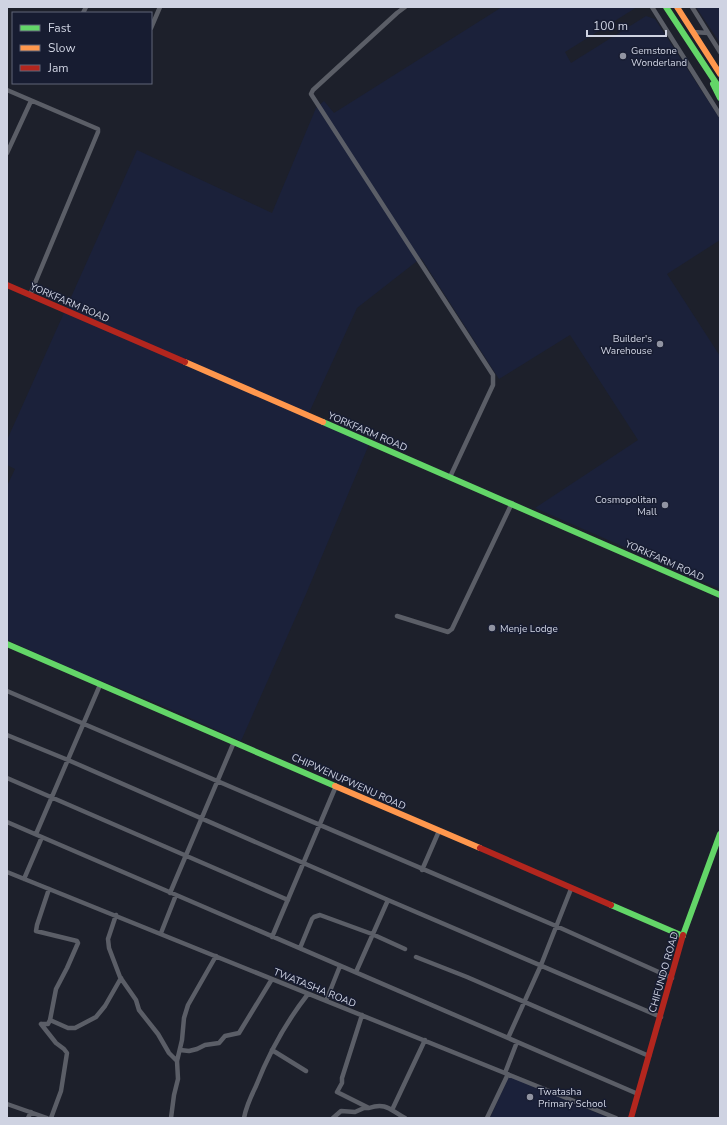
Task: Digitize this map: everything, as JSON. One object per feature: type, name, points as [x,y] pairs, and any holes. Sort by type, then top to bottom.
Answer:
[{"type":"street","points":[[152,26],[160,7]]},
{"type":"street","points":[[405,7],[397,12],[338,66],[313,90],[311,94],[493,375],[493,385],[450,477]]},
{"type":"street","points":[[652,7],[720,115]]},
{"type":"street","points":[[666,7],[720,89]]},
{"type":"street","points":[[677,7],[720,74]]},
{"type":"street","points":[[692,7],[720,52]]},
{"type":"street","points":[[693,32],[708,33]]},
{"type":"street","points":[[711,61],[720,70]]},
{"type":"street","points":[[704,65],[720,98]]},
{"type":"street","points":[[7,90],[98,129],[30,295]]},
{"type":"street","points":[[7,153],[30,101]]},
{"type":"street","name":"YORKFARM ROAD","points":[[7,285],[512,503],[720,595]]},
{"type":"street","points":[[397,616],[448,632],[452,629],[512,503]]},
{"type":"street","name":"CHIPWENUPWENU ROAD","points":[[7,644],[683,936]]},
{"type":"street","points":[[36,834],[100,685]]},
{"type":"street","points":[[7,691],[318,826],[556,926],[672,978]]},
{"type":"street","points":[[7,735],[661,1017]]},
{"type":"street","points":[[170,893],[234,742]]},
{"type":"street","points":[[7,778],[288,900]]},
{"type":"street","points":[[272,937],[336,786]]},
{"type":"street","points":[[7,822],[638,1094]]},
{"type":"street","points":[[422,870],[439,831]]},
{"type":"street","name":"CHIFUNDO ROAD","points":[[631,1118],[683,936],[720,834]]},
{"type":"street","points":[[24,879],[42,837]]},
{"type":"street","name":"TWATASHA ROAD","points":[[7,872],[616,1118]]},
{"type":"street","points":[[49,889],[36,931],[77,941],[78,943],[56,989],[50,1020],[48,1024],[41,1024],[56,1043],[67,1053],[61,1091],[51,1118]]},
{"type":"street","points":[[508,1038],[541,965],[572,889]]},
{"type":"street","points":[[161,933],[176,895]]},
{"type":"street","points":[[356,972],[388,900]]},
{"type":"street","points":[[116,915],[108,938],[113,960],[121,978],[136,1000],[139,1010],[158,1034],[169,1053],[177,1061]]},
{"type":"street","points":[[300,948],[312,919],[317,915],[322,915],[372,934],[405,949]]},
{"type":"street","points":[[171,1118],[178,1079],[177,1061],[182,1040],[184,1018],[188,1005],[216,956]]},
{"type":"street","points":[[416,957],[455,971],[649,1056]]},
{"type":"street","points":[[326,1001],[340,966]]},
{"type":"street","points":[[50,1020],[68,1028],[75,1028],[96,1018],[105,1006],[121,978]]},
{"type":"street","points":[[180,1050],[189,1051],[197,1049],[205,1044],[219,1044],[225,1036],[239,1033],[251,1011],[272,979]]},
{"type":"street","points":[[244,1118],[263,1068],[272,1050],[283,1030],[308,994]]},
{"type":"street","points":[[362,1015],[342,1078],[342,1083],[337,1092],[369,1108]]},
{"type":"street","points":[[392,1110],[424,1040]]},
{"type":"street","points":[[486,1118],[506,1073],[517,1042]]},
{"type":"street","points":[[272,1050],[306,1072]]},
{"type":"street","points":[[7,1104],[47,1118]]},
{"type":"street","points":[[333,1118],[340,1111],[355,1112],[364,1108],[381,1105],[392,1110],[397,1116],[405,1118]]},
{"type":"street","points":[[28,1118],[31,1112]]},
{"type":"shaded area","points":[[502,7],[637,7],[565,52],[571,63],[646,16],[655,19],[720,119],[720,240],[667,274],[720,356],[720,589],[535,508],[638,440],[570,335],[499,379],[421,258],[357,308],[308,415],[370,442],[306,594],[241,741],[163,706],[84,674],[7,640],[7,486],[15,469],[7,465],[7,440],[137,150],[272,213],[316,108],[324,101],[334,113]]},
{"type":"shaded area","points":[[696,7],[720,7],[720,43]]},
{"type":"shaded area","name":"Twatasha Primary School","points":[[509,1076],[609,1118],[490,1118]]},
{"type":"traffic: fast","points":[[666,7],[720,89]]},
{"type":"traffic: fast","points":[[713,84],[720,98]]},
{"type":"traffic: fast","points":[[323,422],[720,595]]},
{"type":"traffic: fast","points":[[7,644],[335,786]]},
{"type":"traffic: fast","points":[[683,935],[720,834]]},
{"type":"traffic: fast","points":[[611,905],[683,936]]},
{"type":"traffic: slow","points":[[677,7],[720,74]]},
{"type":"traffic: slow","points":[[185,362],[323,422]]},
{"type":"traffic: slow","points":[[335,786],[480,848]]},
{"type":"traffic: jam","points":[[7,285],[185,362]]},
{"type":"traffic: jam","points":[[480,848],[611,905]]},
{"type":"traffic: jam","points":[[631,1118],[683,935]]},
{"type":"place","name":"Gemstone Wonderland","points":[[623,56]]},
{"type":"place","name":"Builder's Warehouse","points":[[660,344]]},
{"type":"place","name":"Cosmopolitan Mall","points":[[665,505]]},
{"type":"place","name":"Menje Lodge","points":[[492,628]]},
{"type":"place","name":"Twatasha Primary School","points":[[530,1097]]}]
